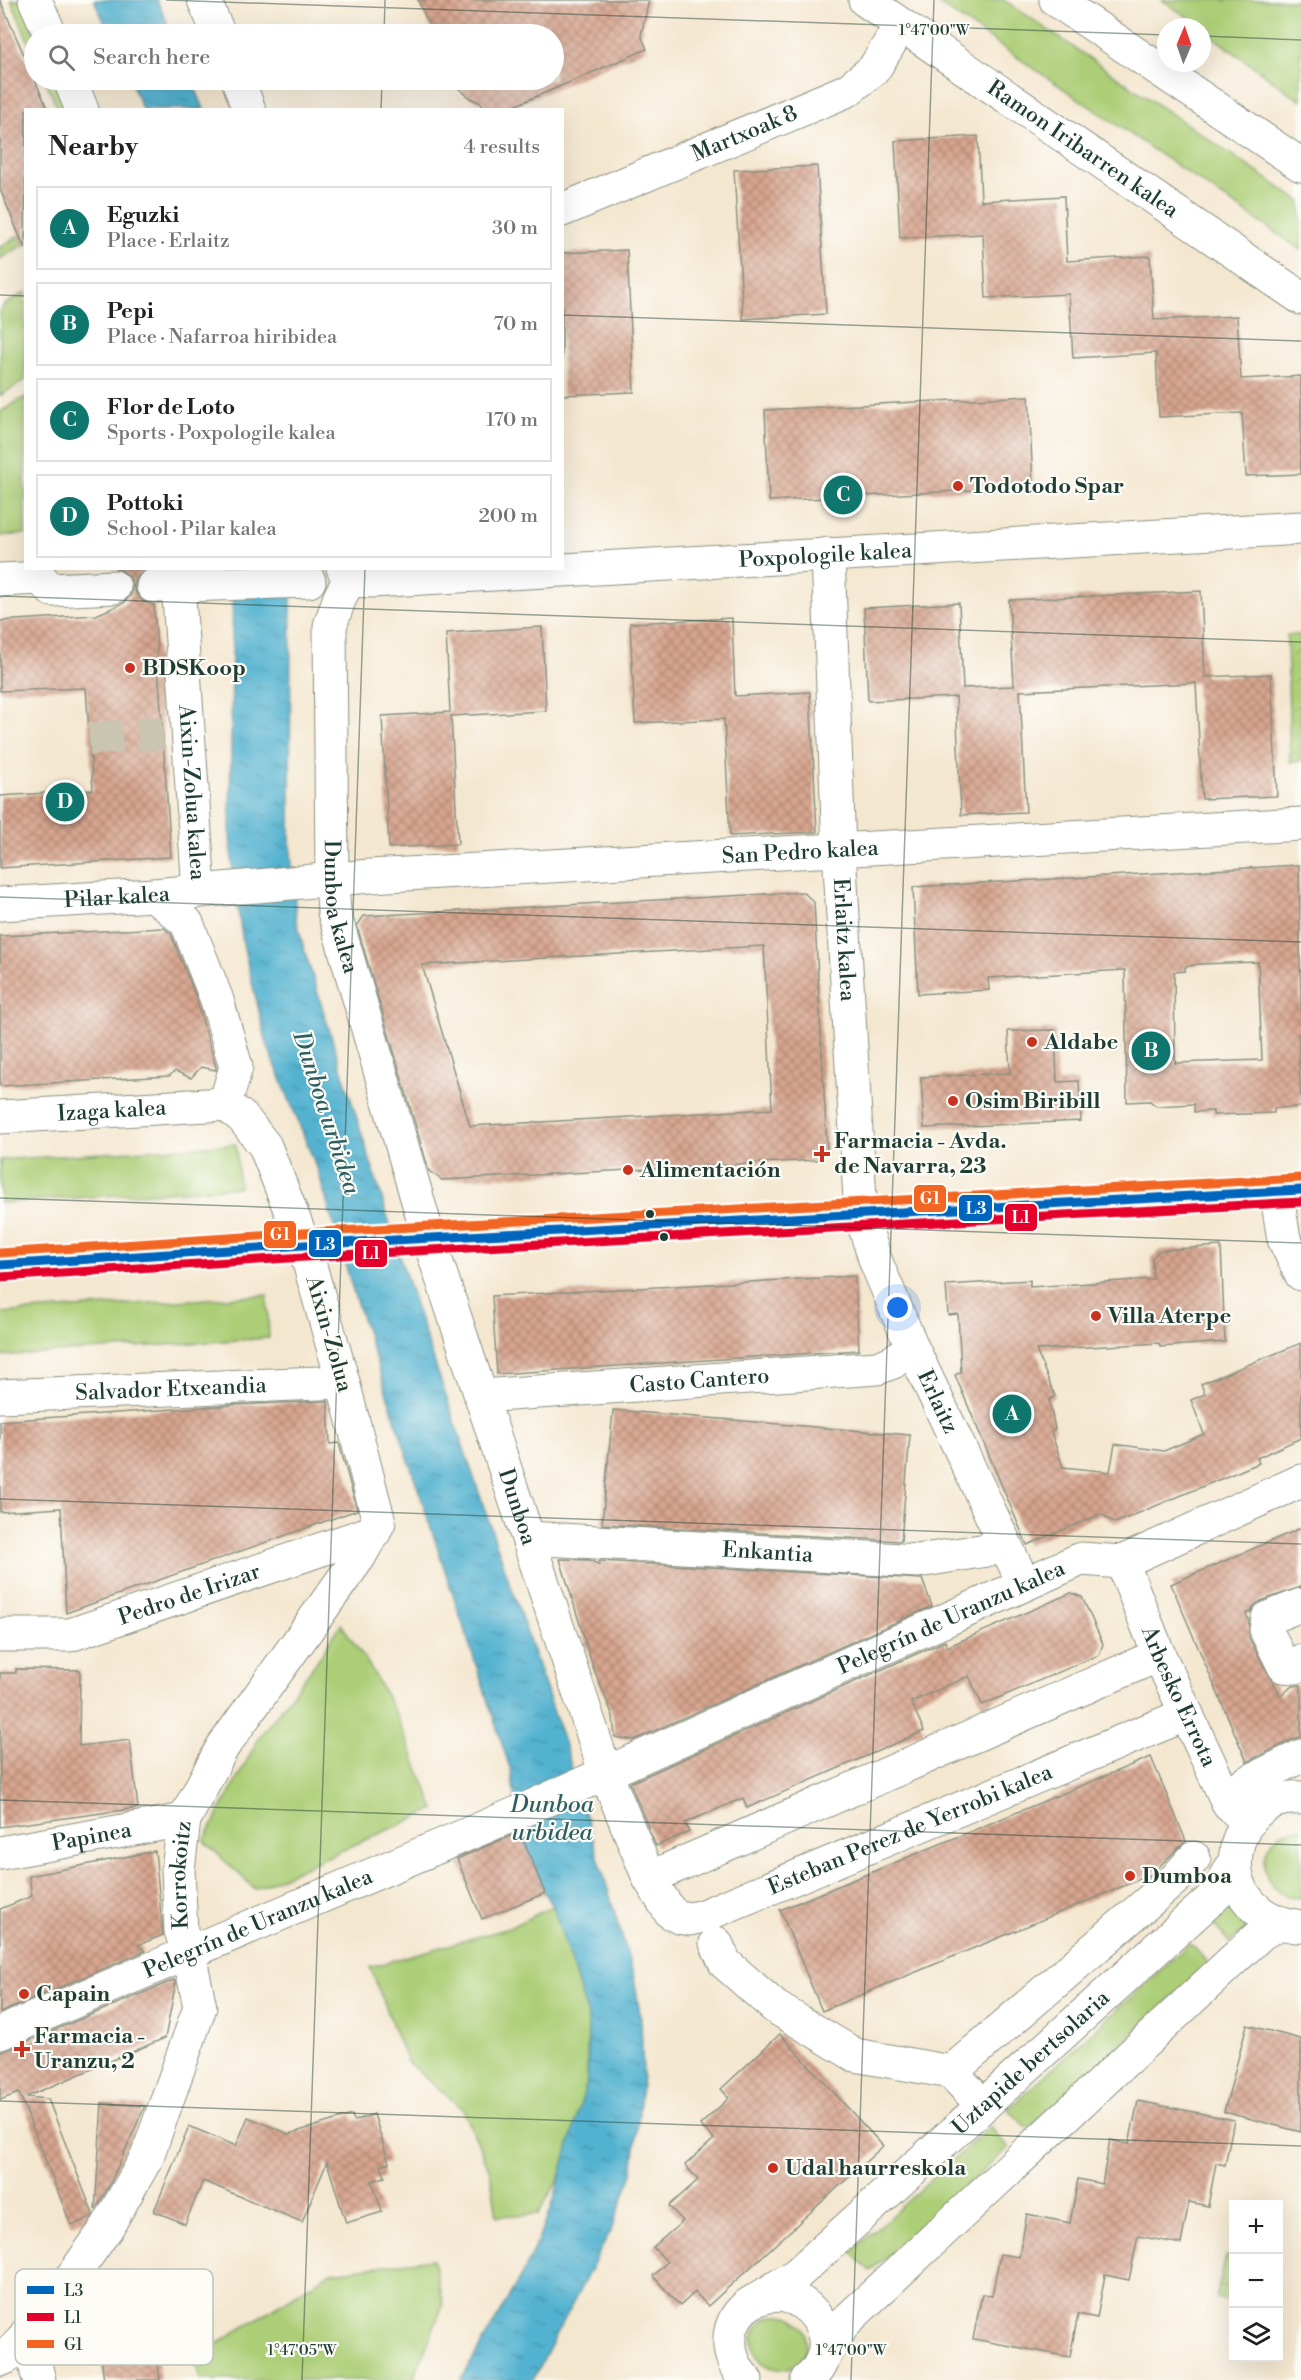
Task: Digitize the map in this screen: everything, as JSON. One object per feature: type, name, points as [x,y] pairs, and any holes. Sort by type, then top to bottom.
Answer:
[{"type":"street","points":[[35,0],[46,24]]},
{"type":"street","points":[[204,0],[215,24]]},
{"type":"street","name":"Ramon Iribarren kalea","points":[[865,0],[1301,298]]},
{"type":"street","points":[[1056,0],[1301,165]]},
{"type":"street","name":"Martxoak 8","points":[[564,209],[848,90],[874,69],[901,25]]},
{"type":"street","points":[[73,90],[81,108]]},
{"type":"street","points":[[242,90],[248,108]]},
{"type":"street","name":"Poxpologile kalea","points":[[564,569],[1301,528]]},
{"type":"street","name":"Erlaitz kalea","points":[[828,554],[839,850],[861,1215]]},
{"type":"street","name":"Poxpologile kalea","points":[[346,574],[383,580],[554,570]]},
{"type":"street","name":"Dunboa kalea","points":[[346,574],[330,626],[316,880],[334,912],[429,1239]]},
{"type":"street","points":[[0,580],[40,578],[52,590],[114,587]]},
{"type":"street","name":"Aixin-Zolua kalea","points":[[198,891],[175,733],[169,580],[224,583],[309,581]]},
{"type":"street","name":"San Pedro kalea","points":[[233,889],[316,880],[1301,824]]},
{"type":"street","name":"Pilar kalea","points":[[0,904],[233,889]]},
{"type":"street","points":[[154,895],[187,923],[217,1000],[236,1067],[225,1104]]},
{"type":"street","name":"Izaga kalea","points":[[0,1117],[225,1104]]},
{"type":"street","name":"Aixin-Zolua","points":[[225,1104],[243,1118],[265,1146],[304,1245],[343,1382],[379,1522],[375,1531]]},
{"type":"street","points":[[0,1265],[304,1245],[1288,1191],[1284,1239],[1298,1262]]},
{"type":"street","name":"Erlaitz","points":[[861,1215],[876,1262],[912,1347],[1024,1584]]},
{"type":"street","name":"Dunboa","points":[[429,1239],[528,1538],[595,1779]]},
{"type":"street","name":"Casto Cantero","points":[[481,1396],[876,1368],[893,1362],[912,1347]]},
{"type":"street","name":"Salvador Etxeandia","points":[[0,1396],[343,1382]]},
{"type":"street","name":"Pelegrín de Uranzu kalea","points":[[0,2033],[595,1779],[1081,1559],[1122,1562],[1301,1481]]},
{"type":"street","name":"Pedro de Irizar","points":[[0,1635],[70,1635],[375,1531]]},
{"type":"street","name":"Korrokoitz","points":[[77,2269],[106,2229],[147,2157],[200,2007],[189,1954],[181,1931],[178,1870],[184,1820],[222,1748],[359,1557],[375,1531]]},
{"type":"street","name":"Enkantia","points":[[528,1538],[918,1561],[1005,1547]]},
{"type":"street","name":"Arbesko Errota","points":[[1122,1562],[1159,1655],[1229,1805],[1249,1822]]},
{"type":"street","points":[[1301,1605],[1268,1618],[1266,1630],[1284,1666],[1295,1667],[1301,1661]]},
{"type":"street","points":[[649,1878],[1159,1655]]},
{"type":"street","name":"Esteban Perez de Yerrobi kalea","points":[[595,1779],[670,1912],[690,1919],[703,1916],[1187,1714]]},
{"type":"street","points":[[1246,1783],[1296,1761]]},
{"type":"street","points":[[1249,1822],[1262,1809],[1278,1801],[1301,1798]]},
{"type":"street","name":"Papinea","points":[[0,1853],[184,1820]]},
{"type":"street","name":"Uztapide bertsolaria","points":[[746,2380],[738,2372],[731,2359],[729,2344],[731,2329],[737,2315],[748,2304],[796,2275],[1218,1893],[1234,1862],[1241,1834],[1249,1822]]},
{"type":"street","points":[[716,1942],[725,1963],[775,2007],[855,2055],[961,2082],[1176,1878],[1194,1858]]},
{"type":"street","points":[[1234,1862],[1238,1882],[1247,1900],[1262,1914],[1291,1924]]},
{"type":"street","points":[[815,2374],[844,2324],[1262,1934],[1291,1924]]},
{"type":"street","points":[[761,2297],[777,2295],[792,2297],[805,2304],[816,2315],[823,2328],[824,2336],[815,2374]]},
{"type":"street","name":"Korrokoitz","points":[[0,2360],[5,2358],[15,2347]]},
{"type":"street","points":[[35,2365],[39,2380]]},
{"type":"green space","points":[[11,0],[26,0],[32,24],[24,24],[24,31]]},
{"type":"green space","points":[[933,0],[1004,0],[1301,202],[1301,250]]},
{"type":"green space","points":[[1162,0],[1301,0],[1301,101],[1211,36],[1211,18],[1189,18]]},
{"type":"green space","points":[[49,90],[63,90],[71,108],[58,108]]},
{"type":"green space","points":[[24,233],[24,245],[0,259],[0,247]]},
{"type":"green space","points":[[24,293],[24,381],[0,396],[0,308]]},
{"type":"green space","points":[[24,398],[24,534],[0,536],[0,412]]},
{"type":"green space","points":[[1287,635],[1301,635],[1301,761],[1290,762]]},
{"type":"green space","points":[[236,1144],[239,1187],[0,1203],[0,1160]]},
{"type":"green space","points":[[267,1295],[269,1338],[0,1356],[0,1313]]},
{"type":"green space","points":[[341,1624],[367,1662],[394,1710],[435,1809],[255,1889],[204,1841],[259,1738],[315,1664]]},
{"type":"green space","points":[[1301,1828],[1301,1898],[1285,1895],[1274,1888],[1267,1877],[1265,1864],[1267,1852],[1273,1840],[1285,1832]]},
{"type":"green space","points":[[553,1906],[588,2016],[587,2082],[563,2172],[538,2214],[497,2216],[490,2171],[463,2109],[407,2062],[370,1967],[509,1928]]},
{"type":"green space","points":[[1231,1906],[1251,1924],[1230,1943],[1212,1923]]},
{"type":"green space","points":[[1190,1943],[1209,1964],[1028,2129],[1008,2109]]},
{"type":"green space","points":[[990,2127],[1009,2148],[870,2271],[851,2252]]},
{"type":"green space","points":[[1226,2256],[1229,2257],[1229,2301],[1216,2298]]},
{"type":"green space","points":[[433,2259],[443,2305],[413,2380],[200,2380],[196,2365],[213,2365],[213,2346],[331,2272]]},
{"type":"green space","points":[[780,2315],[790,2317],[799,2323],[805,2332],[807,2342],[805,2352],[799,2361],[790,2367],[780,2369],[770,2367],[761,2361],[755,2352],[753,2342],[755,2332],[761,2323],[770,2317]]},
{"type":"water","points":[[94,0],[157,0],[168,24],[105,24]]},
{"type":"water","points":[[134,90],[196,90],[204,108],[142,108]]},
{"type":"water","name":"Dunboa urbidea","points":[[233,570],[291,570],[290,839],[296,918],[417,1311],[563,1739],[634,1977],[641,2020],[643,2076],[632,2174],[613,2226],[533,2380],[461,2380],[526,2267],[551,2209],[587,2082],[588,2016],[553,1906],[545,1893],[519,1830],[511,1771],[354,1294],[318,1171],[267,1044],[244,949],[234,884],[230,836]]},
{"type":"building","points":[[0,0],[24,55],[24,90],[39,90],[47,108],[24,108],[24,247],[0,189]]},
{"type":"building","points":[[418,0],[649,0],[641,35],[647,49],[564,85],[564,24],[429,24]]},
{"type":"building","points":[[461,90],[552,90],[510,108],[483,108],[481,103]]},
{"type":"building","points":[[978,136],[981,201],[1064,196],[1067,261],[1150,256],[1154,320],[1237,316],[1241,379],[1301,376],[1301,474],[1246,476],[1242,413],[1159,417],[1156,353],[1073,358],[1069,294],[986,298],[983,234],[900,238],[895,141]]},
{"type":"building","points":[[817,166],[826,314],[743,319],[734,170]]},
{"type":"building","points":[[627,250],[634,392],[564,395],[564,253]]},
{"type":"building","points":[[1029,396],[1033,487],[769,501],[765,410]]},
{"type":"building","points":[[120,570],[146,570],[137,577],[134,587],[137,595],[144,602],[154,605],[171,857],[0,868],[0,796],[93,790],[86,688],[0,691],[0,621],[96,615],[124,603],[131,595],[133,586],[130,577]]},
{"type":"building","points":[[1201,591],[1205,677],[1271,674],[1277,796],[1202,799],[1196,683],[1020,691],[1026,812],[961,815],[956,697],[868,701],[864,608],[959,603],[963,688],[1014,686],[1009,600]]},
{"type":"building","points":[[732,618],[735,696],[810,692],[817,832],[730,836],[724,719],[635,723],[630,623]]},
{"type":"building","points":[[542,627],[546,711],[451,716],[458,844],[389,848],[382,716],[450,712],[446,633]]},
{"type":"building","points":[[1299,865],[1301,1034],[1298,1034],[1301,1107],[1274,1108],[1274,1113],[1213,1115],[1213,1111],[1194,1112],[1194,1104],[1156,1106],[1150,1101],[1127,1102],[1125,970],[988,978],[989,990],[918,994],[913,887]],"holes":[[[1258,962],[1262,1060],[1175,1063],[1174,972],[1185,971],[1185,967],[1199,964]]]},
{"type":"building","points":[[803,892],[814,902],[827,1149],[817,1160],[442,1180],[429,1171],[357,926],[364,916]],"holes":[[[764,946],[772,1109],[470,1126],[422,965]]]},
{"type":"building","points":[[164,928],[171,934],[195,995],[216,1070],[201,1067],[191,1078],[175,1071],[169,1076],[0,1086],[0,936]]},
{"type":"building","points":[[1055,1030],[1057,1082],[1079,1081],[1081,1121],[924,1128],[921,1077],[1010,1073],[1008,1031]]},
{"type":"building","points":[[1221,1246],[1225,1342],[1160,1347],[1159,1343],[1036,1350],[1055,1396],[1049,1400],[1055,1429],[1051,1432],[1063,1467],[1110,1472],[1115,1444],[1164,1451],[1204,1434],[1191,1400],[1205,1394],[1201,1384],[1301,1343],[1301,1438],[1257,1458],[1259,1463],[1115,1523],[1101,1514],[1027,1545],[955,1375],[961,1372],[958,1314],[948,1315],[946,1285],[1030,1280],[1030,1287],[1153,1279],[1152,1258],[1160,1250]]},
{"type":"building","points":[[855,1276],[859,1350],[497,1374],[492,1296]]},
{"type":"building","points":[[328,1401],[330,1444],[339,1443],[357,1510],[66,1613],[61,1508],[0,1512],[0,1421]]},
{"type":"building","points":[[613,1410],[910,1435],[901,1541],[602,1524]]},
{"type":"building","points":[[1301,1528],[1301,1587],[1261,1601],[1246,1614],[1249,1621],[1249,1638],[1281,1696],[1292,1686],[1301,1685],[1301,1737],[1247,1762],[1171,1584]]},
{"type":"building","points":[[560,1559],[590,1560],[599,1565],[599,1561],[922,1579],[932,1606],[634,1740],[615,1737],[613,1716],[593,1667]]},
{"type":"building","points":[[1071,1593],[1082,1597],[1103,1644],[1099,1655],[982,1705],[969,1676],[911,1702],[924,1731],[747,1808],[743,1798],[685,1823],[689,1832],[656,1846],[630,1783],[945,1641],[947,1647]]},
{"type":"building","points":[[16,1669],[80,1670],[79,1746],[130,1740],[138,1808],[0,1827],[0,1673],[16,1673]]},
{"type":"building","points":[[1151,1757],[1186,1841],[1150,1875],[822,2011],[780,1910]]},
{"type":"building","points":[[520,1832],[545,1893],[482,1919],[457,1859]]},
{"type":"building","points":[[155,1851],[163,1935],[138,1945],[145,1951],[0,2013],[0,1909],[32,1896],[29,1876]]},
{"type":"building","points":[[174,1980],[176,1982],[165,2038],[26,2097],[48,2099],[93,2214],[91,2218],[71,2225],[19,2093],[0,2100],[0,2051]]},
{"type":"building","points":[[1247,2025],[1301,2039],[1301,2132],[1224,2112]]},
{"type":"building","name":"Udal haurreskola","points":[[780,2034],[883,2146],[708,2306],[695,2292],[680,2306],[653,2276],[667,2262],[653,2247],[683,2221],[669,2206],[698,2180],[685,2165],[714,2139],[700,2125],[729,2098],[721,2089]]},
{"type":"building","points":[[1138,2101],[1234,2120],[1225,2165],[1216,2163],[1208,2206],[1189,2202],[1181,2244],[1138,2236],[1129,2280],[1105,2275],[1097,2318],[1078,2314],[1070,2357],[973,2339],[982,2294],[992,2296],[1000,2254],[1019,2257],[1027,2214],[1070,2223],[1078,2179],[1102,2184],[1110,2140],[1129,2144]]},
{"type":"building","points":[[102,2103],[145,2106],[110,2184],[95,2210]]},
{"type":"building","points":[[374,2114],[389,2163],[381,2165],[385,2177],[372,2181],[382,2212],[346,2223],[327,2162],[302,2222],[203,2181],[185,2224],[154,2211],[189,2126],[236,2146],[248,2117],[289,2134],[352,2115],[354,2121]]},
{"type":"building","points":[[102,2365],[158,2365],[160,2380],[104,2380]]},
{"type":"tunnel","points":[[89,739],[163,733]]},
{"type":"transit line","name":"G1","points":[[0,1253],[303,1233],[1300,1178]]},
{"type":"transit line","name":"L3","points":[[0,1265],[304,1245],[1301,1190]]},
{"type":"transit line","name":"L1","points":[[1,1277],[305,1257],[1301,1202]]},
{"type":"place","name":"Todotodo Spar","points":[[958,486]]},
{"type":"place","name":"Flor de Loto","points":[[843,495]]},
{"type":"place","name":"BDSKoop","points":[[130,668]]},
{"type":"place","name":"Pottoki","points":[[65,802]]},
{"type":"place","name":"Aldabe","points":[[1032,1042]]},
{"type":"place","name":"Pepi","points":[[1151,1051]]},
{"type":"place","name":"Osim Biribill","points":[[953,1101]]},
{"type":"place","name":"Farmacia - Avda. de Navarra, 23","points":[[822,1154]]},
{"type":"place","name":"Alimentación","points":[[628,1170]]},
{"type":"place","name":"Villa Aterpe","points":[[1096,1316]]},
{"type":"place","name":"Eguzki","points":[[1012,1414]]},
{"type":"place","name":"Dumboa","points":[[1130,1876]]},
{"type":"place","name":"Capain","points":[[24,1994]]},
{"type":"place","name":"Farmacia - Uranzu, 2","points":[[22,2049]]},
{"type":"place","name":"Udal haurreskola","points":[[773,2168]]}]
